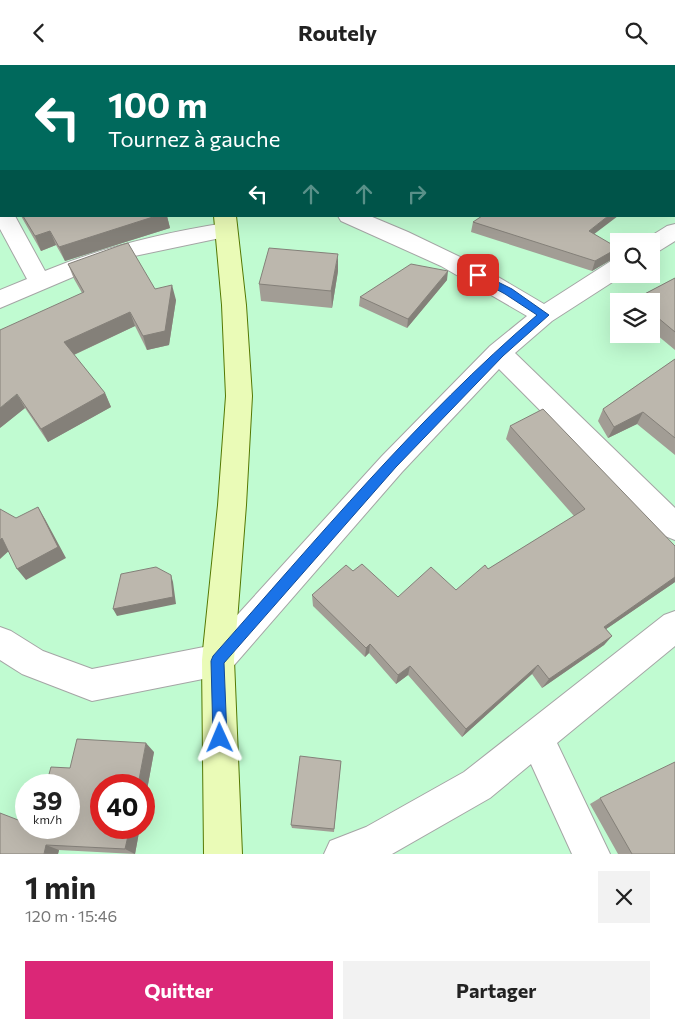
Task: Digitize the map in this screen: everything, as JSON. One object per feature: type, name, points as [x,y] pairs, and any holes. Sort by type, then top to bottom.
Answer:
[{"type":"street","points":[[5,217],[40,282]]},
{"type":"street","points":[[351,217],[431,250],[508,291],[544,315]]},
{"type":"street","points":[[0,300],[40,282],[115,254],[225,223],[234,305],[239,396],[232,505],[218,661],[223,854]]},
{"type":"street","points":[[660,240],[675,231]]},
{"type":"street","points":[[0,642],[33,663],[92,685],[218,661],[392,463],[499,353],[544,315],[610,273]]},
{"type":"street","points":[[499,353],[675,527]]},
{"type":"street","points":[[343,854],[374,843],[477,785],[675,626]]},
{"type":"street","points":[[537,738],[591,854]]},
{"type":"green space","points":[[0,217],[675,217],[675,854],[0,854]]},
{"type":"building","points":[[24,217],[153,217],[59,247],[50,231],[35,236]]},
{"type":"building","points":[[480,217],[607,217],[589,231],[610,243],[610,253],[595,261],[473,222]]},
{"type":"building","points":[[128,243],[155,289],[172,285],[165,331],[143,336],[130,312],[64,342],[105,393],[41,429],[17,394],[0,408],[0,330],[84,292],[68,264]]},
{"type":"building","points":[[269,248],[338,254],[331,291],[259,284]]},
{"type":"building","points":[[411,264],[448,271],[408,319],[360,297]]},
{"type":"building","points":[[675,278],[675,332],[660,320],[660,293],[646,293]]},
{"type":"building","points":[[675,359],[675,438],[643,412],[614,427],[603,409]]},
{"type":"building","points":[[543,409],[675,546],[675,577],[604,627],[612,636],[549,679],[538,665],[466,729],[410,666],[398,675],[370,644],[366,648],[312,595],[346,565],[353,571],[362,564],[398,597],[431,567],[456,590],[485,565],[488,569],[585,509],[510,426]]},
{"type":"building","points":[[38,507],[58,547],[17,569],[2,538],[0,540],[0,509],[16,518]]},
{"type":"building","points":[[156,567],[171,575],[173,597],[113,609],[121,574]]},
{"type":"building","points":[[77,739],[146,743],[140,774],[90,774],[90,839],[127,839],[125,849],[46,845],[44,854],[0,854],[0,813],[15,819],[15,839],[80,839],[80,774],[49,774],[51,767],[70,768]]},
{"type":"building","points":[[300,756],[341,761],[334,829],[291,825]]},
{"type":"building","points":[[675,762],[675,854],[632,854],[600,798]]},
{"type":"route","points":[[220,738],[218,661],[392,463],[499,353],[544,315],[508,291],[478,275]]}]
